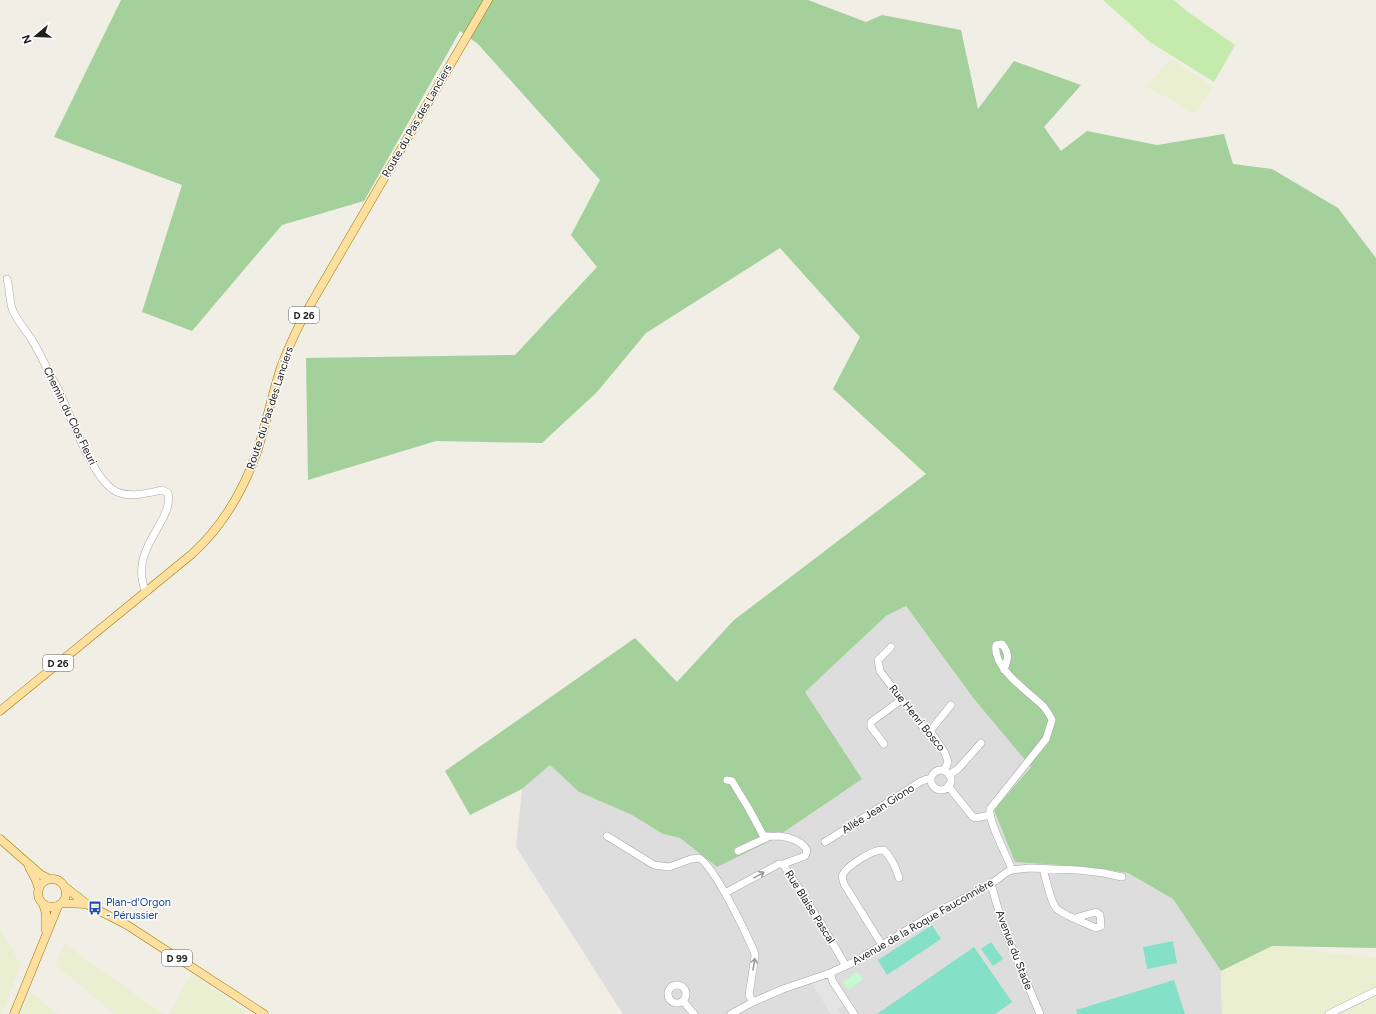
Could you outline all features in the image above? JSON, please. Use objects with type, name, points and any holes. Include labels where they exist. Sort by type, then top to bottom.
[{"type":"main road","name":"Route du Pas des Lanciers","points":[[0,711],[202,546],[226,516],[240,494],[257,451],[281,367],[291,342],[305,314],[488,0]]},
{"type":"main road","points":[[0,838],[49,880]]},
{"type":"main road","points":[[24,860],[35,878],[39,889],[39,897],[46,913],[46,937]]},
{"type":"main road","points":[[14,1014],[46,937],[52,917],[66,895],[65,887],[58,880],[49,880],[42,883],[39,889]]},
{"type":"main road","name":"D 99","points":[[65,887],[88,905],[127,925],[264,1014]]},
{"type":"main road","points":[[43,904],[50,907],[60,904]]},
{"type":"main road","name":"D 99","points":[[60,904],[88,905]]},
{"type":"street","name":"Chemin du Clos Fleuri","points":[[8,279],[13,312],[36,346],[81,443],[97,473],[117,492],[146,494],[162,490],[168,493],[170,500],[146,548],[142,566],[142,582],[146,592]]},
{"type":"street","name":"Rue Henri Bosco","points":[[891,647],[878,660],[878,668],[901,700],[921,725],[930,731],[945,752],[948,758],[947,773],[950,780],[948,786]]},
{"type":"street","points":[[1004,670],[1044,708],[1052,720],[1046,739],[990,809],[990,815],[1012,870]]},
{"type":"street","points":[[884,744],[872,727],[871,722],[901,700]]},
{"type":"street","points":[[930,731],[951,705]]},
{"type":"street","points":[[981,743],[958,769],[947,773],[940,770],[935,772],[931,779],[933,786],[937,789],[943,790],[948,786],[973,817],[976,818],[990,815]]},
{"type":"street","name":"Allée Jean Giono","points":[[825,842],[920,782],[931,779]]},
{"type":"street","points":[[728,780],[732,781],[763,835],[768,837]]},
{"type":"street","points":[[608,836],[654,866],[669,867],[691,859],[699,858],[708,866],[725,893],[754,951],[755,956],[749,995],[752,1002]]},
{"type":"street","points":[[738,851],[768,837],[777,836],[798,841],[806,849],[807,854],[783,864]]},
{"type":"street","points":[[882,945],[844,884],[842,876],[845,870],[872,853],[884,850],[896,868],[899,878]]},
{"type":"street","name":"Rue Blaise Pascal","points":[[725,893],[779,864],[783,864],[846,966]]},
{"type":"street","name":"Avenue de la Roque Fauconnière","points":[[731,1014],[752,1002],[830,973],[856,961],[933,914],[991,884],[1012,870],[1030,868],[1084,871],[1122,876]]},
{"type":"street","points":[[1043,869],[1055,906],[1064,914],[1075,918]]},
{"type":"street","name":"Avenue du Stade","points":[[991,884],[1003,926],[1040,1014]]},
{"type":"street","points":[[830,973],[833,982],[854,1014]]},
{"type":"street","points":[[1328,1014],[1376,991]]},
{"type":"street","points":[[683,1001],[694,1014]]},
{"type":"shaded area","points":[[906,606],[974,699],[1032,767],[994,810],[1088,867],[1128,873],[1173,899],[1221,971],[1222,1014],[623,1014],[516,847],[522,789],[550,765],[579,792],[632,815],[663,834],[680,838],[717,867],[805,692],[886,616]]},
{"type":"shaded area","points":[[824,979],[828,981],[844,1005],[838,1009],[841,1014],[831,1014],[812,984]]},
{"type":"green space","points":[[121,0],[808,0],[866,22],[882,15],[961,30],[978,109],[1014,61],[1081,85],[1044,127],[1061,151],[1087,131],[1157,145],[1224,134],[1233,164],[1272,169],[1338,208],[1376,258],[1376,948],[1272,946],[1221,971],[1173,899],[1128,873],[1088,867],[1015,862],[994,810],[1031,767],[974,699],[906,606],[886,616],[805,692],[862,779],[772,840],[717,867],[680,838],[663,834],[632,815],[579,792],[550,765],[522,789],[470,815],[445,771],[635,638],[677,682],[734,620],[926,474],[833,389],[860,337],[780,248],[646,333],[597,392],[542,443],[436,441],[308,480],[306,358],[515,355],[597,267],[571,235],[600,180],[478,44],[460,31],[364,201],[282,225],[192,331],[142,312],[182,185],[54,137]]},
{"type":"green space","points":[[1103,0],[1174,0],[1188,12],[1235,45],[1214,82],[1150,42]]},
{"type":"green space","points":[[1171,59],[1213,87],[1196,114],[1146,86]]},
{"type":"green space","points":[[932,925],[941,939],[887,975],[878,960]]},
{"type":"green space","points":[[0,928],[21,965],[1,1014],[0,1014]]},
{"type":"green space","points":[[1173,941],[1177,963],[1147,969],[1143,947]]},
{"type":"green space","points":[[991,942],[1003,959],[993,966],[981,949]]},
{"type":"green space","points":[[65,944],[163,1014],[114,1014],[55,964]]},
{"type":"green space","points":[[1272,946],[1376,958],[1376,1014],[1222,1014],[1221,971]]},
{"type":"green space","points":[[974,947],[1012,1002],[995,1014],[877,1014]]},
{"type":"green space","points":[[857,972],[863,979],[849,990],[843,982]]},
{"type":"green space","points":[[191,974],[246,1012],[244,1014],[169,1014]]},
{"type":"green space","points":[[1174,980],[1185,1014],[1077,1014],[1076,1010]]},
{"type":"green space","points":[[30,992],[58,1014],[21,1014]]},
{"type":"place","name":"Plan-d'Orgon - Pérussier","points":[[95,908]]}]
